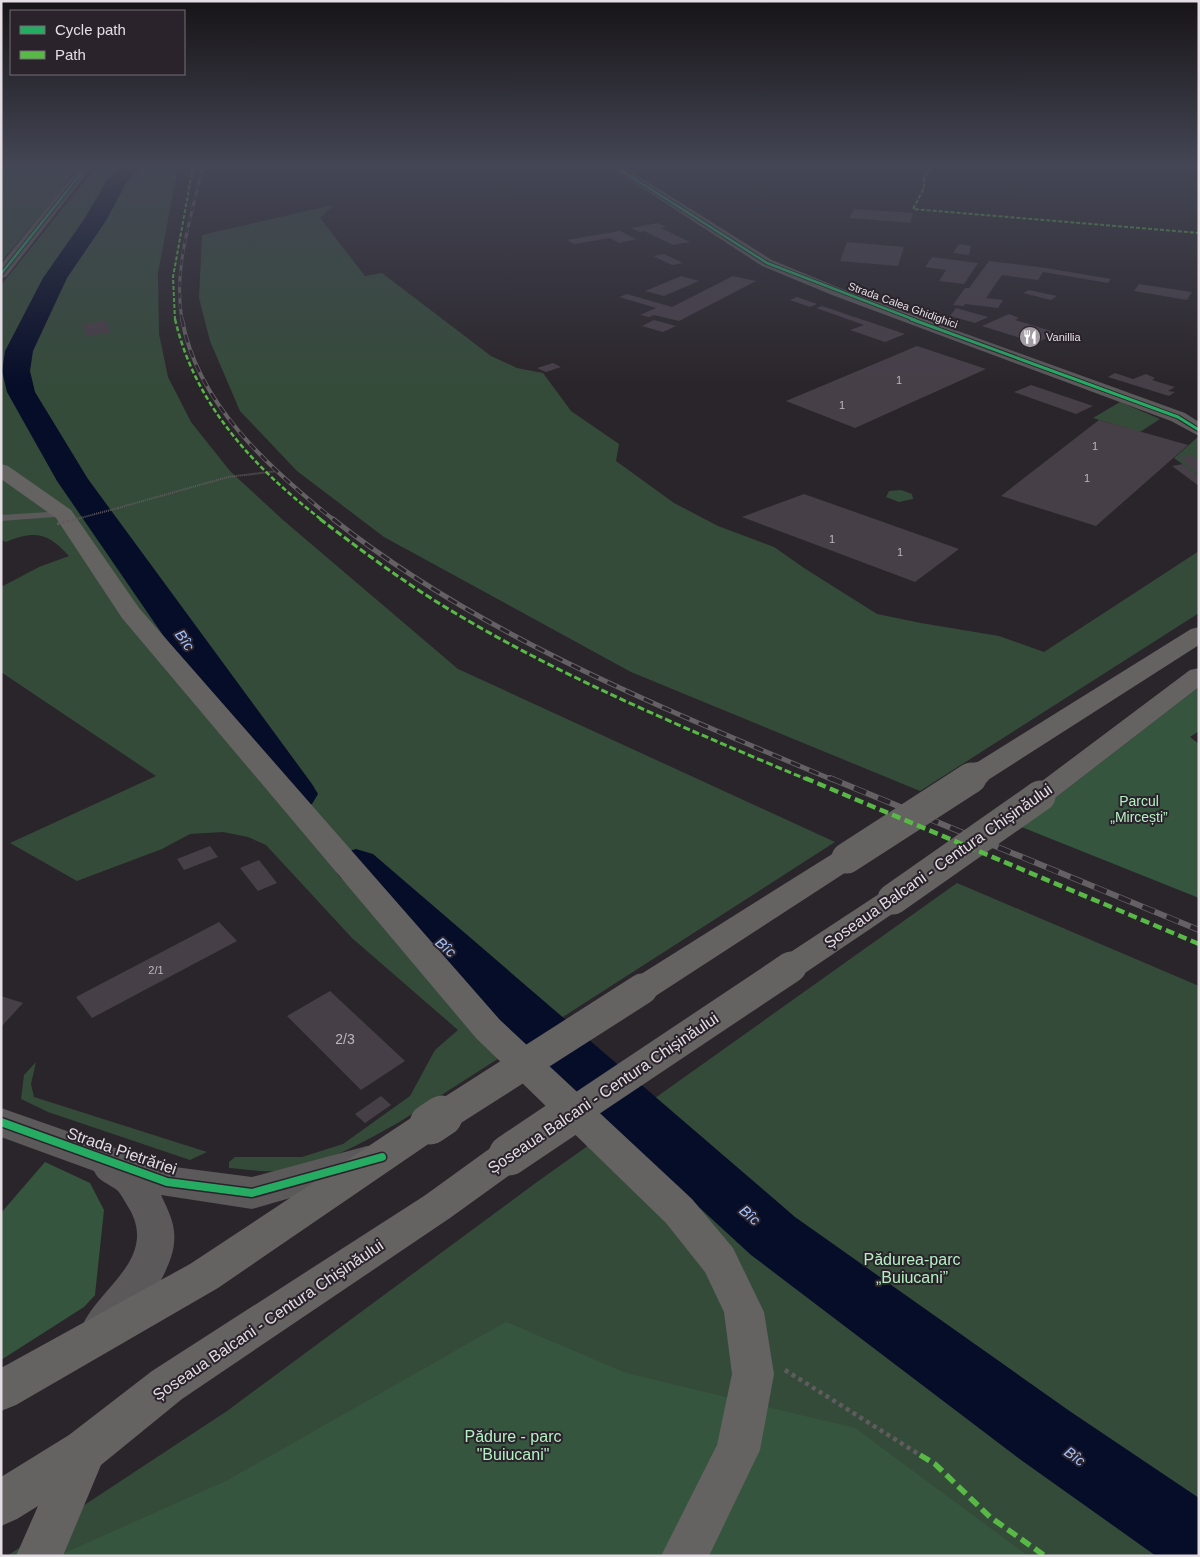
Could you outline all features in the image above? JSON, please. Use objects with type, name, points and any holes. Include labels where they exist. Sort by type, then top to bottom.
[{"type":"highway","points":[[1,470],[61,519],[130,612],[488,1029],[679,1211],[719,1260],[744,1312],[753,1374],[738,1450],[684,1556]]},
{"type":"highway","points":[[1,1391],[93,1336],[204,1276],[430,1124],[1199,634]]},
{"type":"highway","name":"Șoseaua Balcani - Centura Chișinăului","points":[[1,1503],[85,1450],[167,1385],[437,1207],[509,1155],[894,899],[1040,796],[1199,674]]},
{"type":"highway","points":[[39,1556],[85,1450]]},
{"type":"street","points":[[1,274],[28,240]]},
{"type":"street","name":"Strada Calea Ghidighici","points":[[731,240],[767,262],[837,292],[1178,417],[1199,430]]},
{"type":"street","name":"Strada Pietrăriei","points":[[1,1122],[167,1182],[252,1194],[382,1157]]},
{"type":"street","name":"Strada Pietrăriei","points":[[89,1153],[131,1180],[154,1221],[155,1245],[146,1269],[133,1292],[93,1336]]},
{"type":"lane","points":[[1,518],[61,519]]},
{"type":"path","points":[[61,519],[118,508],[228,477],[278,471]]},
{"type":"path","points":[[749,1347],[920,1455]]},
{"type":"green space","points":[[1,240],[20,240],[1,262]]},
{"type":"green space","points":[[38,240],[164,240],[158,273],[159,334],[168,377],[191,422],[230,471],[283,520],[458,669],[835,842],[401,1121],[371,1138],[341,1153],[292,1169],[258,1171],[229,1168],[229,1162],[235,1157],[302,1157],[343,1144],[410,1096],[435,1050],[458,1030],[352,938],[266,845],[248,837],[223,832],[190,834],[162,849],[77,881],[10,843],[156,776],[1,672],[1,587],[39,567],[69,556],[54,542],[40,536],[25,536],[6,542],[1,540],[1,285]]},
{"type":"green space","points":[[202,240],[337,240],[365,276],[382,273],[491,356],[517,368],[543,373],[571,411],[619,444],[616,461],[674,503],[718,526],[774,547],[877,614],[999,636],[1044,652],[1199,551],[1199,613],[920,791],[631,672],[384,537],[297,471],[240,411],[210,341],[199,298]]},
{"type":"green space","points":[[1120,402],[1160,419],[1140,432],[1093,418]]},
{"type":"green space","points":[[1199,438],[1199,476],[1174,458]]},
{"type":"green space","points":[[901,490],[912,494],[913,499],[899,502],[886,497],[889,491]]},
{"type":"green space","name":"Parcul „Mircești”","points":[[1199,687],[1199,731],[1190,737],[1199,744],[1199,898],[1019,826]]},
{"type":"green space","name":"Pădurea-parc „Buiucani”","points":[[957,883],[1199,986],[1199,1556],[7,1556],[227,1411],[537,1182]]},
{"type":"green space","points":[[36,1062],[31,1084],[34,1097],[207,1152],[190,1160],[48,1112],[21,1099],[24,1075]]},
{"type":"green space","points":[[45,1162],[90,1183],[104,1210],[95,1295],[84,1307],[1,1360],[1,1213]]},
{"type":"green space","name":"Pădure - parc \"Buiucani\"","points":[[506,1322],[626,1373],[855,1428],[1028,1556],[58,1556],[228,1480]]},
{"type":"building","points":[[567,240],[569,240],[600,240],[574,244]]},
{"type":"building","points":[[613,240],[633,240],[619,243]]},
{"type":"building","points":[[662,240],[685,240],[690,242],[673,245]]},
{"type":"building","points":[[847,242],[904,247],[898,266],[840,261]]},
{"type":"building","points":[[959,244],[971,246],[969,255],[953,253]]},
{"type":"building","points":[[664,254],[683,263],[672,265],[653,256]]},
{"type":"building","points":[[932,257],[978,263],[964,284],[939,281],[946,270],[925,267]]},
{"type":"building","points":[[989,261],[1111,279],[1108,283],[1043,272],[1038,280],[1002,275],[986,298],[1003,300],[998,308],[965,304],[964,306],[953,305],[965,288],[969,288]]},
{"type":"building","points":[[681,276],[699,281],[664,296],[645,291]]},
{"type":"building","points":[[733,276],[756,281],[679,321],[654,315],[649,317],[640,315],[656,308],[619,297],[627,294],[672,307]]},
{"type":"building","points":[[1139,284],[1192,292],[1187,300],[1134,291]]},
{"type":"building","points":[[1029,290],[1057,296],[1051,300],[1023,293]]},
{"type":"building","points":[[797,297],[817,304],[810,307],[790,300]]},
{"type":"building","points":[[822,306],[905,334],[885,342],[850,330],[864,325],[816,308]]},
{"type":"building","points":[[956,308],[988,317],[975,323],[950,316]]},
{"type":"building","points":[[1009,314],[1019,318],[1015,320],[1058,333],[1036,343],[982,326]]},
{"type":"building","points":[[654,320],[676,326],[663,332],[642,326]]},
{"type":"building","points":[[107,321],[110,333],[86,336],[83,324]]},
{"type":"building","points":[[917,346],[986,369],[855,428],[786,401]]},
{"type":"building","points":[[553,363],[561,367],[546,372],[537,368]]},
{"type":"building","points":[[1115,373],[1133,379],[1146,374],[1155,378],[1152,380],[1175,387],[1168,391],[1175,392],[1169,396],[1108,377]]},
{"type":"building","points":[[1031,385],[1093,406],[1076,414],[1014,392]]},
{"type":"building","points":[[1099,420],[1188,445],[1096,526],[1001,496]]},
{"type":"building","points":[[1192,456],[1199,461],[1199,473],[1178,457]]},
{"type":"building","points":[[1183,464],[1199,476],[1199,486],[1172,466]]},
{"type":"building","points":[[804,494],[959,549],[915,582],[742,517]]},
{"type":"building","points":[[210,846],[218,857],[184,870],[177,859]]},
{"type":"building","points":[[259,860],[277,883],[258,891],[240,868]]},
{"type":"building","points":[[219,922],[237,941],[92,1018],[76,997]]},
{"type":"building","points":[[330,991],[405,1061],[361,1090],[287,1016]]},
{"type":"building","points":[[1,996],[23,1003],[1,1027]]},
{"type":"building","points":[[381,1096],[391,1105],[365,1123],[355,1114]]},
{"type":"waterway","name":"Bîc","points":[[82,240],[55,278],[19,351],[16,371],[21,392],[73,481],[279,773],[296,794]]},
{"type":"waterway","name":"Bîc","points":[[356,865],[773,1236],[1046,1436],[1199,1542]]},
{"type":"railway","points":[[182,320],[180,282],[186,240]]},
{"type":"railway","points":[[182,319],[190,350],[203,379],[220,407],[240,432],[285,479],[334,520]]},
{"type":"railway","points":[[333,519],[390,561],[449,599],[511,634],[638,696],[833,780]]},
{"type":"railway","points":[[830,778],[1199,930]]},
{"type":"marked path","points":[[178,240],[173,277],[173,311],[184,351],[195,378],[210,404],[227,428],[267,473],[335,530],[400,577],[450,610],[511,644],[647,710],[1199,944]]},
{"type":"marked path","points":[[920,1455],[935,1464],[990,1517],[1045,1556]]},
{"type":"cycle path","points":[[1,274],[28,240]]},
{"type":"cycle path","points":[[730,240],[767,263],[837,292],[1178,417],[1199,430]]},
{"type":"cycle path","points":[[1,1122],[167,1182],[252,1193],[382,1157]]},
{"type":"place","name":"Vanillia","points":[[1030,337]]}]
